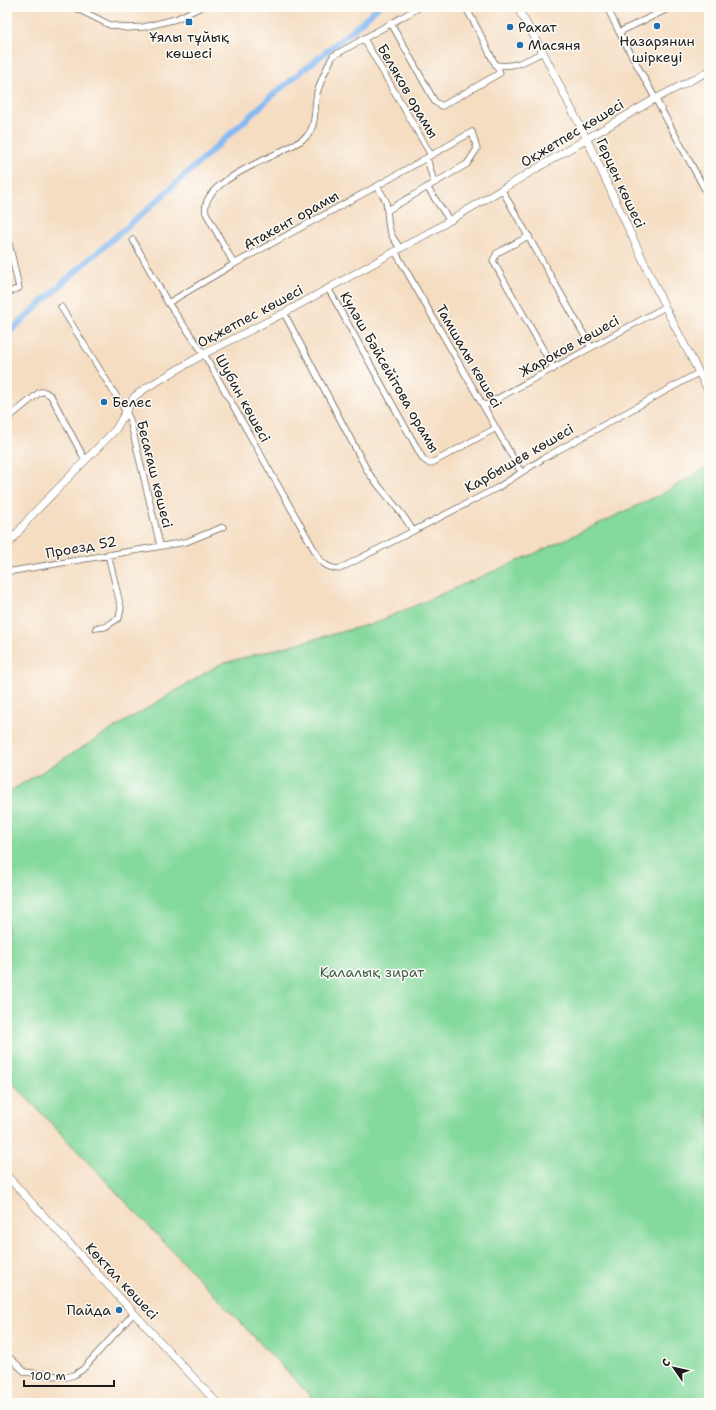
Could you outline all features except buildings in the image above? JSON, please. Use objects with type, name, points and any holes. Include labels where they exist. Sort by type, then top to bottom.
[{"type":"street","points":[[74,7],[110,25],[127,28],[144,27],[176,20],[201,7]]},
{"type":"street","name":"Беляков орамы","points":[[234,264],[206,213],[206,204],[210,196],[229,178],[242,170],[281,152],[306,137],[311,131],[317,93],[333,56],[420,7]]},
{"type":"street","points":[[465,7],[492,59],[497,65],[508,67],[517,65],[543,52]]},
{"type":"street","name":"Герцен көшесі","points":[[516,7],[543,52],[698,373]]},
{"type":"street","points":[[608,7],[618,32],[709,197]]},
{"type":"street","points":[[618,32],[672,7]]},
{"type":"street","name":"Беляков орамы","points":[[391,23],[435,102],[442,106],[500,73],[497,65]]},
{"type":"street","name":"Беляков орамы","points":[[364,39],[429,156]]},
{"type":"street","name":"Оқжетпес көшесі","points":[[7,546],[31,516],[116,429],[134,397],[146,388],[204,354],[284,314],[450,221],[586,139],[709,71]]},
{"type":"street","name":"Атакент орамы","points":[[168,302],[234,264],[378,186],[472,132],[477,149],[467,164],[434,183]]},
{"type":"street","points":[[388,210],[434,183],[429,156]]},
{"type":"street","name":"Тамшалы көшесі","points":[[378,186],[386,201],[389,228],[398,250],[521,472]]},
{"type":"street","points":[[427,187],[450,221]]},
{"type":"street","points":[[502,190],[591,347]]},
{"type":"street","points":[[7,234],[19,288],[7,293]]},
{"type":"street","points":[[529,236],[497,253],[493,261],[554,369]]},
{"type":"street","name":"Шубин көшесі","points":[[134,240],[168,302],[204,354],[320,560],[331,568]]},
{"type":"street","name":"Күләш Бәйсейітова орамы","points":[[328,288],[426,462],[430,464],[496,428]]},
{"type":"street","name":"Бесағаш көшесі","points":[[61,307],[130,420],[160,545]]},
{"type":"street","name":"Жароков көшесі","points":[[484,406],[665,307]]},
{"type":"street","points":[[284,314],[368,472],[379,488],[398,508],[413,531]]},
{"type":"street","points":[[698,373],[709,392]]},
{"type":"street","name":"Карбышев көшесі","points":[[331,568],[339,569],[497,488],[544,458],[698,373]]},
{"type":"street","points":[[7,419],[40,392],[45,392],[51,396],[85,460]]},
{"type":"street","name":"Проезд 52","points":[[7,572],[160,545],[186,542],[223,527]]},
{"type":"street","points":[[96,628],[105,627],[119,618],[121,608],[108,554]]},
{"type":"street","name":"Көктал көшесі","points":[[7,1176],[217,1403]]},
{"type":"street","points":[[7,1355],[25,1372],[67,1377],[74,1375],[82,1370],[134,1313]]},
{"type":"green space","name":"Қалалық зират","points":[[709,466],[709,1403],[317,1403],[7,1077],[7,793],[220,664],[375,623],[538,552],[662,494]]},
{"type":"waterway","points":[[7,334],[85,263],[148,209],[274,94],[353,30],[378,7]]},
{"type":"place","name":"Ұялы тұйық көшесі","points":[[189,22]]},
{"type":"place","name":"Назарянин шіркеуі","points":[[657,26]]},
{"type":"place","name":"Рахат","points":[[510,27]]},
{"type":"place","name":"Масяня","points":[[520,45]]},
{"type":"place","name":"Белес","points":[[104,402]]},
{"type":"place","name":"Пайда","points":[[119,1310]]}]
